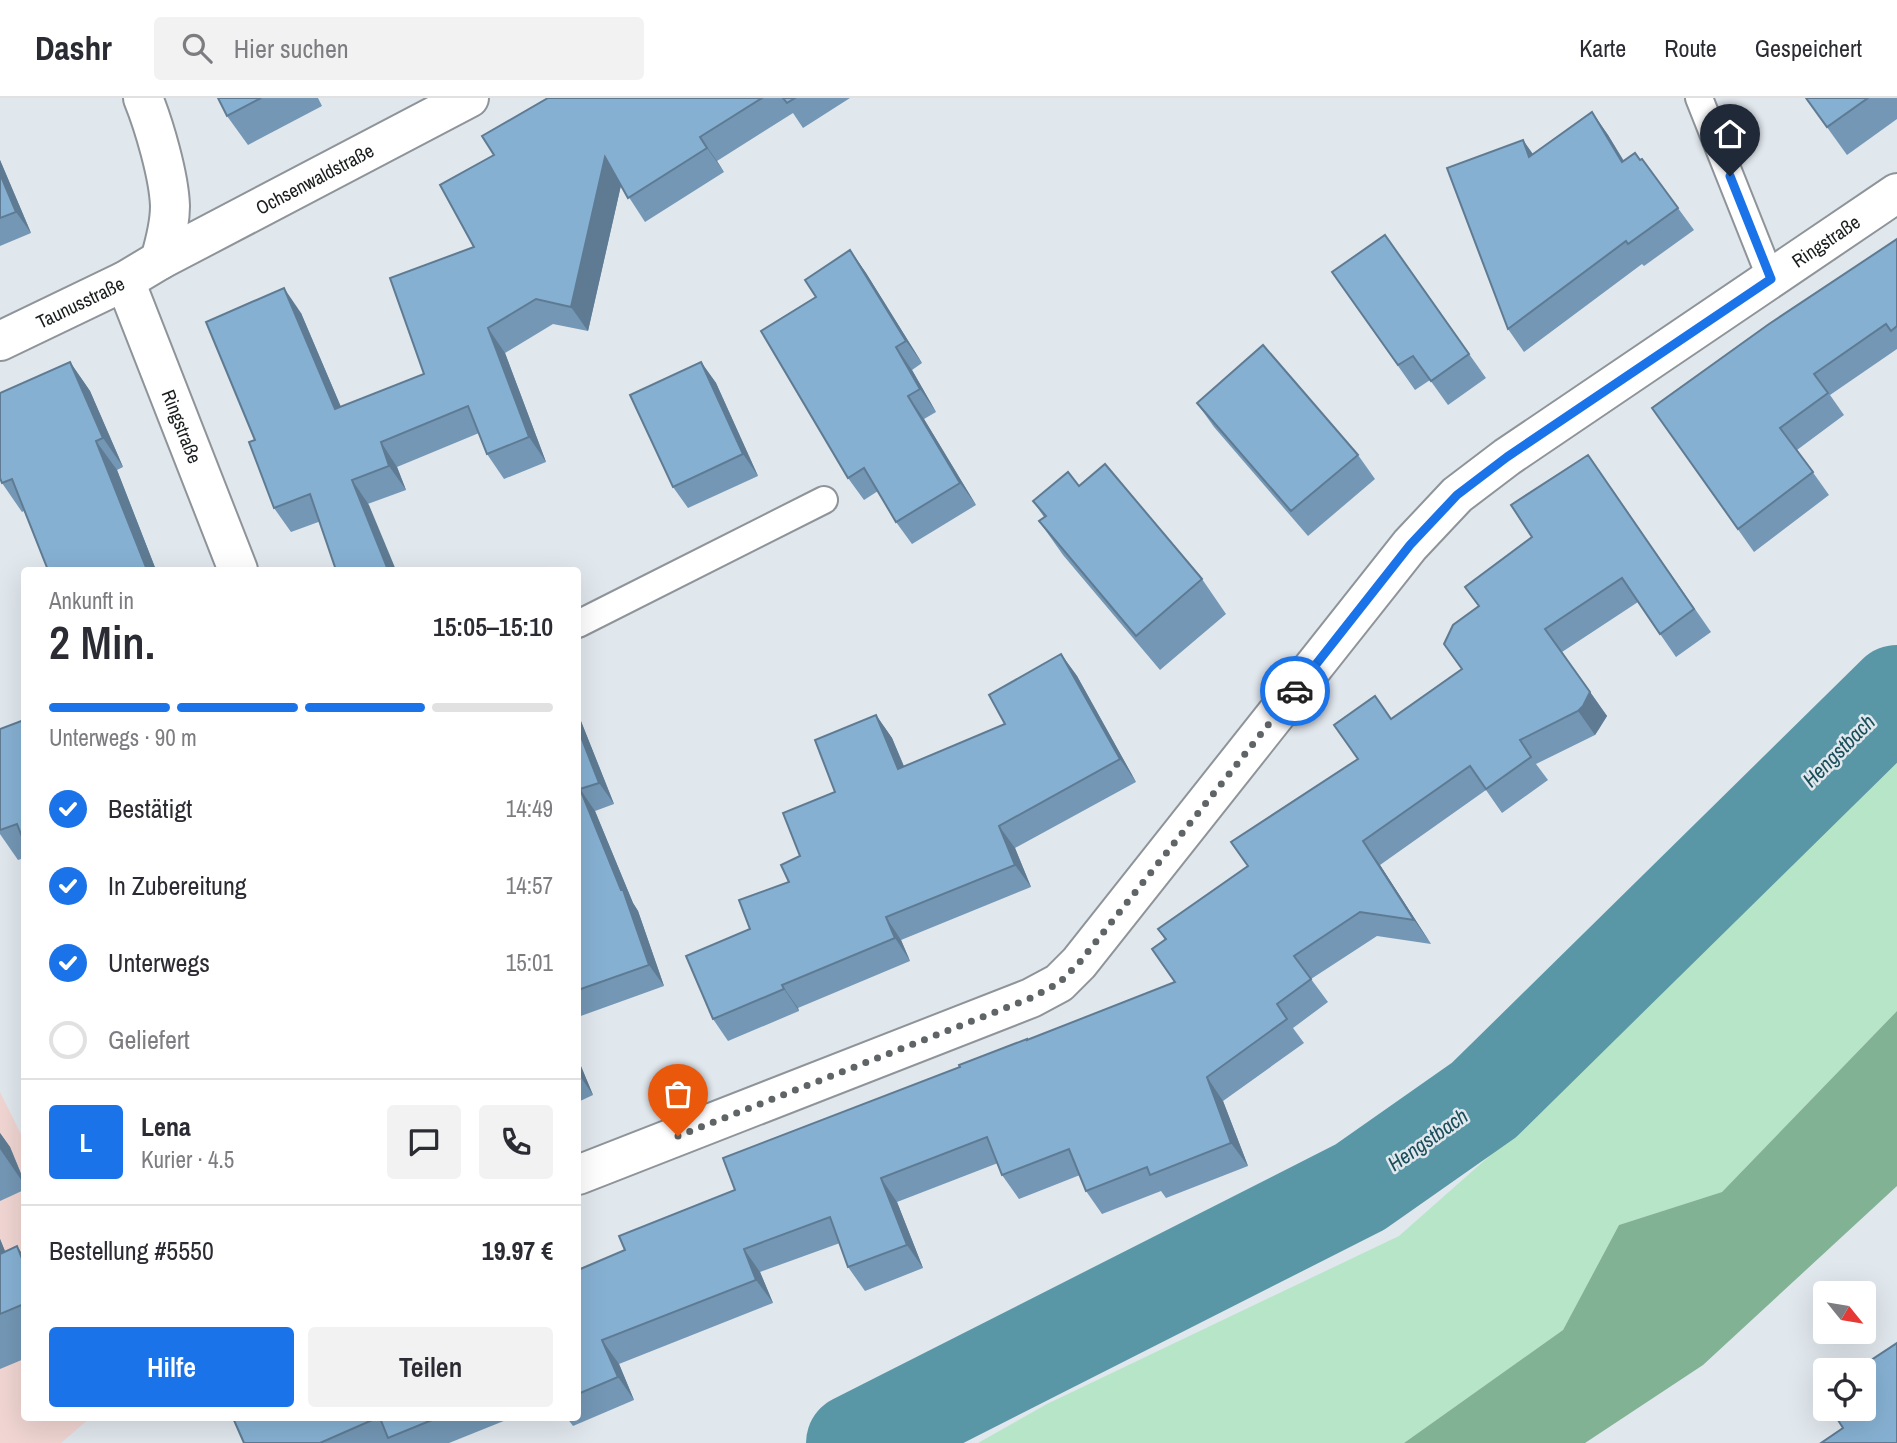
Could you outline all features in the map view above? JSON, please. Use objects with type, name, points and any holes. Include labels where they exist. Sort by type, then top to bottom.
[{"type":"street","points":[[143,98],[163,164],[170,205],[160,260]]},
{"type":"street","name":"Ochsenwaldstraße","points":[[160,260],[469,98]]},
{"type":"street","name":"Ringstraße","points":[[581,1174],[1031,998],[1059,983],[1079,963],[1410,545],[1450,502],[1507,457],[1897,193]]},
{"type":"street","name":"Taunusstraße","points":[[0,341],[125,281],[160,260]]},
{"type":"street","name":"Ringstraße","points":[[125,281],[237,567]]},
{"type":"lane","points":[[1699,98],[1771,279]]},
{"type":"lane","points":[[581,622],[824,500]]},
{"type":"shaded area","points":[[0,1092],[21,1134],[21,1421],[87,1421],[61,1443],[0,1443]]},
{"type":"green space","points":[[1897,743],[1897,1011],[1722,1192],[1619,1225],[1563,1330],[1404,1443],[978,1443],[1047,1404],[1399,1236],[1536,1115],[1741,887]]},
{"type":"green space","points":[[1897,1011],[1897,1186],[1703,1365],[1585,1443],[1404,1443],[1563,1330],[1619,1225],[1722,1192]]},
{"type":"building","points":[[218,98],[261,98],[227,116]]},
{"type":"building","points":[[548,98],[762,98],[700,137],[707,148],[628,198],[605,157],[571,307],[536,299],[488,328],[529,437],[487,454],[468,406],[381,442],[389,466],[352,480],[387,567],[335,567],[310,494],[274,508],[249,442],[255,440],[206,322],[284,288],[335,409],[424,374],[390,278],[474,247],[440,185],[494,155],[482,136]]},
{"type":"building","points":[[1806,98],[1868,98],[1827,127]]},
{"type":"building","points":[[1592,112],[1622,162],[1635,153],[1678,208],[1628,244],[1626,241],[1508,329],[1447,168],[1523,140],[1529,157]]},
{"type":"building","points":[[0,174],[16,212],[0,218]]},
{"type":"building","points":[[1385,235],[1469,354],[1431,381],[1413,356],[1398,365],[1332,272]]},
{"type":"building","points":[[1897,239],[1897,326],[1891,331],[1886,324],[1814,374],[1828,393],[1780,428],[1813,472],[1738,529],[1652,408],[1769,324]]},
{"type":"building","points":[[850,250],[906,341],[896,347],[920,389],[908,396],[960,483],[896,522],[864,468],[848,478],[761,331],[816,297],[805,280]]},
{"type":"building","points":[[1263,345],[1358,455],[1291,511],[1197,403]]},
{"type":"building","points":[[70,362],[103,438],[96,441],[146,567],[47,567],[12,479],[2,483],[0,478],[0,393]]},
{"type":"building","points":[[701,362],[743,454],[673,487],[630,395]]},
{"type":"building","points":[[1588,455],[1694,609],[1660,634],[1622,578],[1545,629],[1590,692],[1583,706],[1520,740],[1531,757],[1486,789],[1470,766],[1363,841],[1414,920],[1360,912],[1294,956],[1311,979],[1277,1004],[1287,1019],[1207,1077],[1231,1143],[1150,1175],[1147,1167],[1086,1191],[1069,1149],[1002,1175],[987,1137],[881,1178],[907,1245],[848,1267],[830,1217],[744,1249],[756,1280],[602,1340],[618,1377],[581,1393],[581,1269],[625,1250],[619,1236],[735,1190],[723,1158],[1175,982],[1152,949],[1166,939],[1158,929],[1248,866],[1231,842],[1358,759],[1334,725],[1375,696],[1391,719],[1462,669],[1444,644],[1453,625],[1479,606],[1465,587],[1532,537],[1511,505]]},
{"type":"building","points":[[1105,464],[1202,579],[1136,636],[1039,521],[1046,516],[1033,501],[1068,472],[1079,486]]},
{"type":"building","points":[[1061,654],[1120,759],[999,826],[1015,865],[886,917],[895,938],[782,985],[784,989],[713,1019],[686,956],[750,929],[739,900],[789,882],[781,865],[800,856],[783,813],[835,792],[815,740],[876,715],[898,769],[1005,724],[989,695]]},
{"type":"building","points":[[21,721],[21,834],[17,824],[0,830],[0,729]]},
{"type":"building","points":[[581,737],[599,783],[581,789]]},
{"type":"building","points":[[581,791],[623,890],[649,965],[581,989]]},
{"type":"building","points":[[17,1246],[21,1256],[21,1305],[0,1314],[0,1254]]},
{"type":"building","points":[[1897,1343],[1897,1443],[1821,1443],[1843,1428],[1839,1421],[1876,1421],[1874,1358]]},
{"type":"building","points":[[234,1421],[370,1421],[320,1443],[244,1443]]},
{"type":"building","points":[[381,1421],[430,1421],[388,1438]]},
{"type":"waterway","name":"Hengstbach","points":[[855,1443],[1360,1187],[1484,1100],[1897,694]]},
{"type":"way so far","points":[[678,1136],[1031,998],[1059,983],[1079,963],[1295,691]]},
{"type":"route","points":[[1295,691],[1410,545],[1457,495],[1507,457],[1771,279],[1730,176]]}]
